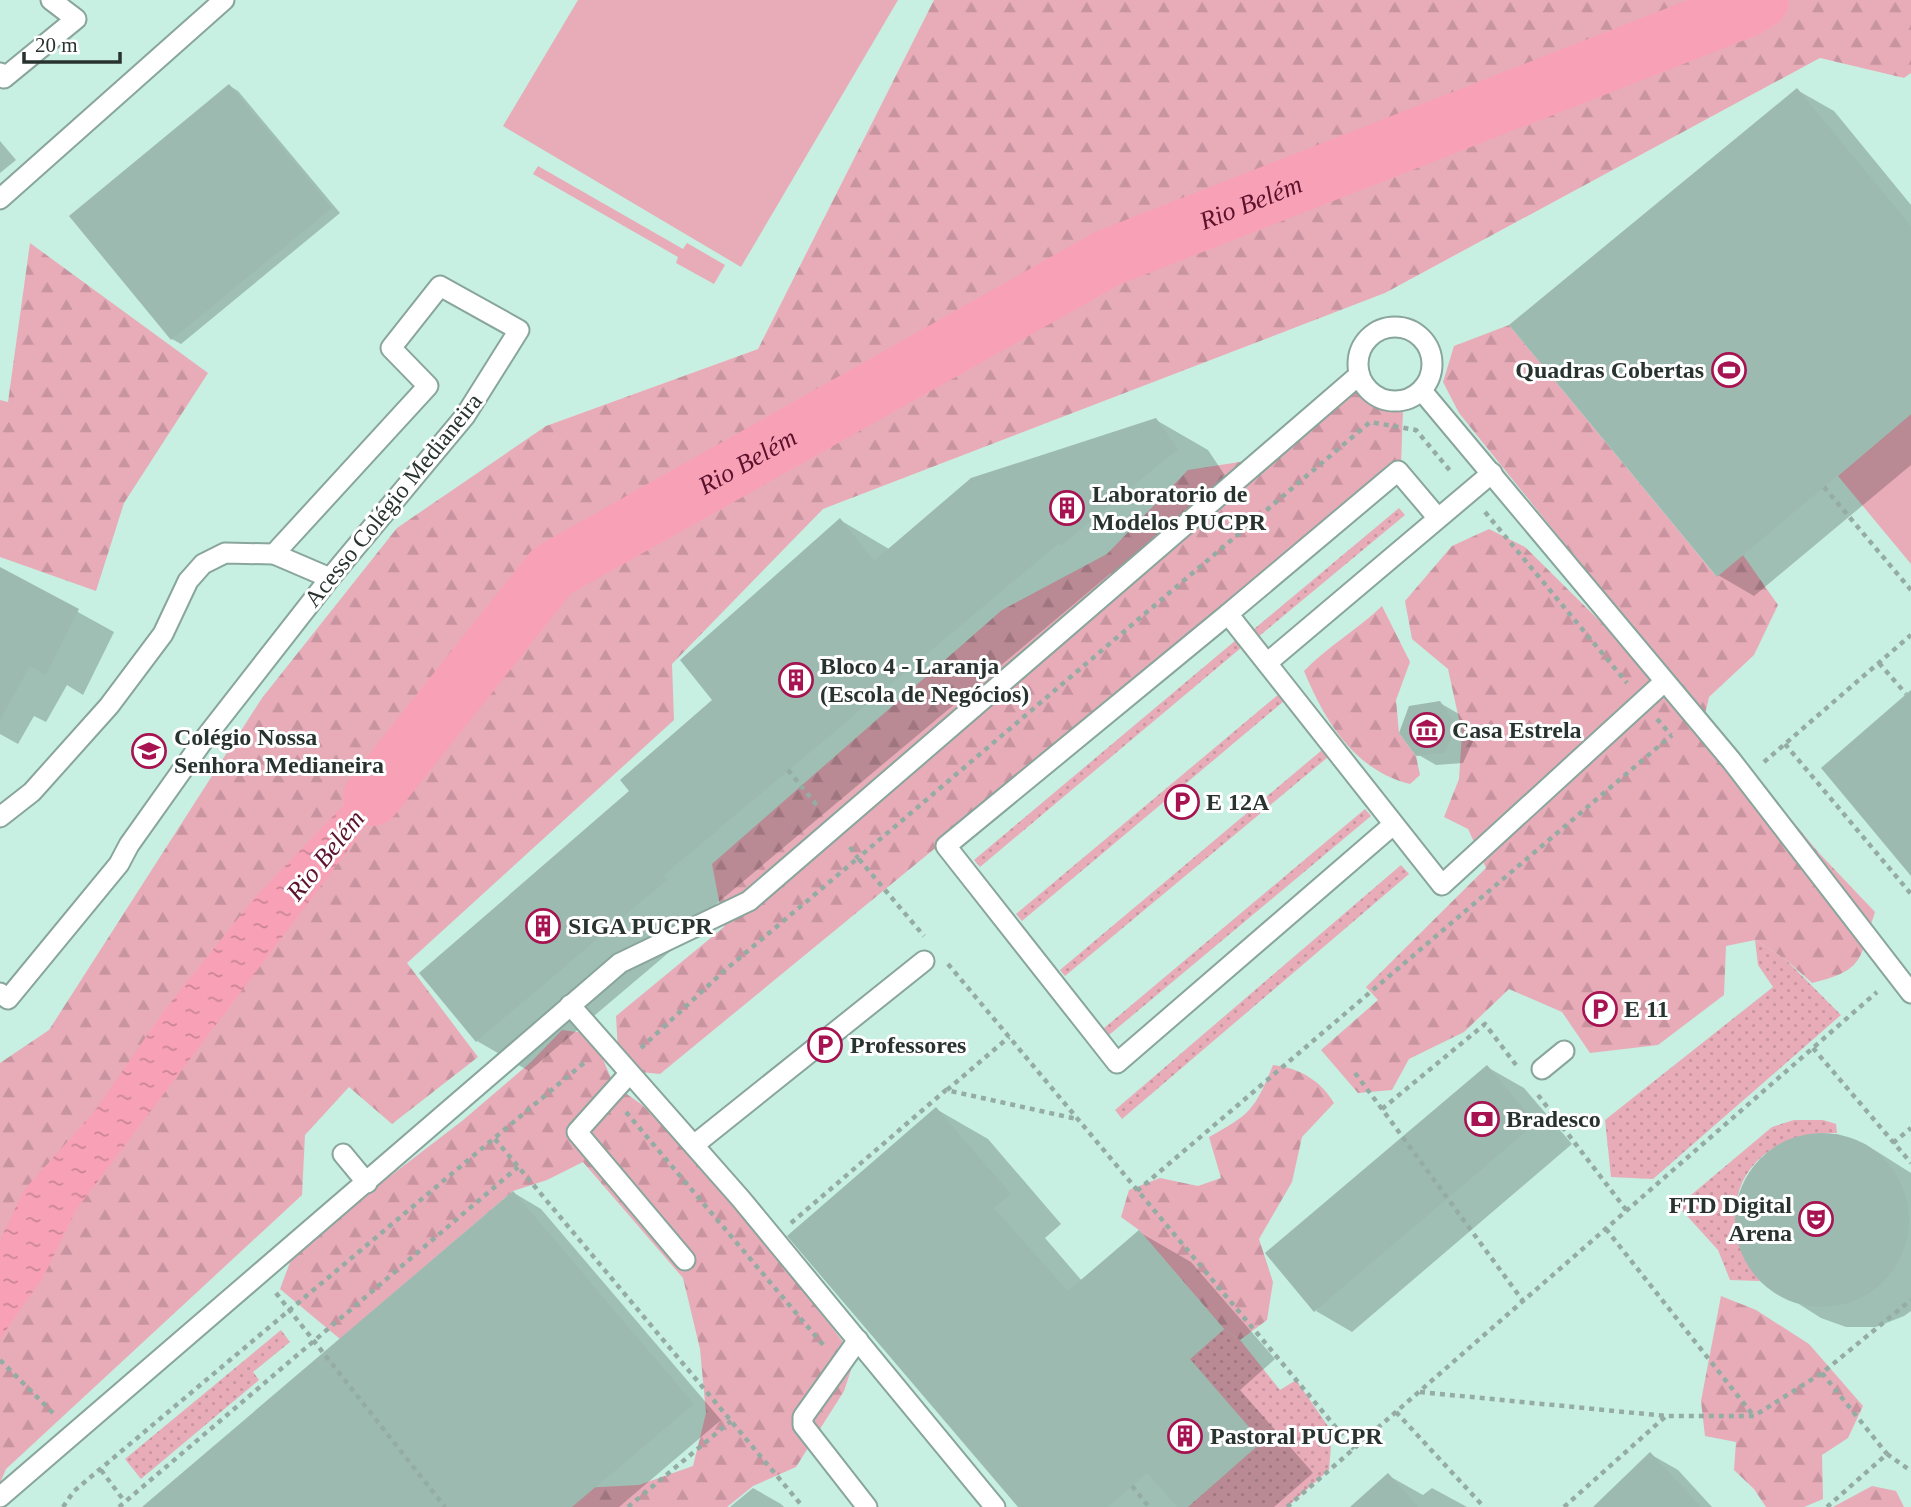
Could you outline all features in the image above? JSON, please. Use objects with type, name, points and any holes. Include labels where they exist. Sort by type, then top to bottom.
[{"type":"lane","points":[[0,73],[4,78],[76,19],[51,0]]},
{"type":"lane","points":[[0,199],[224,0]]},
{"type":"lane","name":"Acesso Colégio Medianeira","points":[[0,993],[8,999],[118,864],[205,738],[330,578],[465,416],[519,330],[440,286],[391,348],[428,386],[274,554]]},
{"type":"lane","points":[[1393,325],[1415,331],[1430,348],[1433,371],[1422,391],[1405,400],[1386,401],[1369,391],[1359,375],[1359,352],[1365,343],[1372,333],[1393,325]]},
{"type":"lane","points":[[0,1497],[620,963],[750,901],[1359,375]]},
{"type":"lane","points":[[1422,391],[1745,779],[1911,993]]},
{"type":"lane","points":[[1394,824],[1117,1062],[947,846],[1398,471],[1437,517]]},
{"type":"lane","points":[[1266,663],[1492,473]]},
{"type":"lane","points":[[0,817],[32,792],[109,706],[163,634],[188,580],[204,564],[225,553],[274,554],[330,578]]},
{"type":"lane","points":[[1228,614],[1442,884],[1664,682]]},
{"type":"lane","points":[[694,1145],[933,959]]},
{"type":"lane","points":[[570,1005],[774,1237],[995,1507]]},
{"type":"lane","points":[[1542,1069],[1564,1051]]},
{"type":"lane","points":[[625,1070],[611,1094],[580,1127],[579,1138],[685,1260]]},
{"type":"lane","points":[[343,1154],[367,1183]]},
{"type":"lane","points":[[858,1340],[803,1417],[803,1425],[867,1507]]},
{"type":"path","points":[[625,1070],[724,971],[1370,422],[1416,430],[1671,735]]},
{"type":"path","points":[[1824,487],[1911,590]]},
{"type":"path","points":[[1745,779],[1911,635]]},
{"type":"path","points":[[1879,663],[1906,694]]},
{"type":"path","points":[[1137,1191],[1693,716]]},
{"type":"path","points":[[1785,744],[1911,894]]},
{"type":"path","points":[[859,858],[925,938]]},
{"type":"path","points":[[933,959],[1009,1037],[1354,1449]]},
{"type":"path","points":[[1287,1507],[1897,975]]},
{"type":"path","points":[[1382,1109],[1485,1024],[1518,1068]]},
{"type":"path","points":[[749,1258],[1009,1037]]},
{"type":"path","points":[[1814,1048],[1911,1163]]},
{"type":"path","points":[[63,1507],[74,1491],[291,1312],[584,1062],[839,1364]]},
{"type":"path","points":[[1355,1073],[1523,1301]]},
{"type":"path","points":[[946,1090],[1077,1119]]},
{"type":"path","points":[[1535,1090],[1627,1211]]},
{"type":"path","points":[[1894,1143],[1911,1128]]},
{"type":"path","points":[[495,1139],[803,1507]]},
{"type":"path","points":[[119,1507],[518,1167]]},
{"type":"path","points":[[1606,1229],[1754,1416]]},
{"type":"path","points":[[262,1274],[445,1507]]},
{"type":"path","points":[[1420,1392],[1666,1416],[1754,1416],[1822,1373],[1911,1300]]},
{"type":"path","points":[[0,1360],[74,1435]]},
{"type":"path","points":[[1822,1373],[1887,1454],[1911,1471]]},
{"type":"path","points":[[1396,1412],[1484,1507]]},
{"type":"path","points":[[1564,1507],[1666,1416]]},
{"type":"path","points":[[628,1507],[731,1421]]},
{"type":"path","points":[[1826,1507],[1887,1454]]},
{"type":"path","points":[[101,1470],[125,1502]]},
{"type":"path","points":[[1132,1486],[1149,1507]]},
{"type":"shaded area","points":[[0,0],[934,0],[758,349],[546,426],[823,509],[1385,293],[1820,58],[1904,78],[1911,73],[1911,1507],[0,1507]]},
{"type":"green space","points":[[578,0],[898,0],[741,267],[503,126]]},
{"type":"green space","points":[[934,0],[1911,0],[1911,73],[1904,78],[1820,58],[1385,293],[823,509],[672,664],[674,720],[407,963],[478,1057],[392,1124],[349,1087],[305,1135],[302,1195],[6,1469],[0,1483],[0,1063],[49,1030],[262,698],[397,528],[546,426],[758,349]]},
{"type":"green space","points":[[538,166],[683,249],[687,243],[725,265],[714,284],[676,263],[678,257],[533,174]]},
{"type":"green space","points":[[30,243],[208,373],[124,503],[96,591],[0,557],[0,400],[8,402]]},
{"type":"green space","points":[[1509,325],[1716,576],[1743,555],[1778,605],[1754,655],[1709,697],[1705,714],[1818,852],[1875,912],[1857,961],[1842,973],[1812,983],[1785,959],[1755,940],[1726,946],[1724,995],[1658,1045],[1590,1053],[1562,1012],[1509,989],[1464,1032],[1409,1059],[1392,1090],[1358,1093],[1321,1050],[1378,1000],[1366,987],[1486,868],[1468,829],[1444,817],[1459,779],[1462,733],[1448,669],[1412,639],[1405,601],[1452,546],[1489,529],[1525,547],[1611,632],[1646,675],[1654,655],[1459,413],[1443,382],[1454,346]]},
{"type":"green space","points":[[1360,390],[1403,409],[1401,464],[1351,496],[1117,699],[660,1074],[640,1072],[618,1051],[616,1016],[724,927],[712,864],[1002,610],[1107,554],[1188,470],[1246,461]]},
{"type":"green space","points":[[1911,414],[1911,564],[1838,476]]},
{"type":"green space","points":[[1399,508],[1405,515],[1258,637],[1253,630]]},
{"type":"green space","points":[[1382,606],[1410,662],[1396,700],[1399,733],[1416,756],[1420,775],[1410,784],[1390,777],[1357,755],[1332,725],[1304,671]]},
{"type":"green space","points":[[1236,640],[1242,647],[980,867],[974,860]]},
{"type":"green space","points":[[1279,694],[1284,701],[1022,921],[1016,914]]},
{"type":"green space","points":[[1322,750],[1328,757],[1065,976],[1060,970]]},
{"type":"green space","points":[[1365,809],[1371,816],[1109,1035],[1103,1029]]},
{"type":"green space","points":[[1401,865],[1409,874],[1122,1119],[1115,1110]]},
{"type":"green space","points":[[1755,940],[1785,959],[1841,1015],[1653,1179],[1611,1177],[1605,1120],[1773,987],[1758,965]]},
{"type":"green space","points":[[562,1030],[592,1034],[614,1085],[641,1104],[690,1151],[783,1262],[855,1358],[844,1391],[796,1467],[753,1486],[727,1507],[565,1507],[580,1488],[639,1485],[693,1466],[706,1413],[700,1349],[683,1278],[583,1162],[547,1180],[513,1191],[340,1339],[280,1289],[295,1249],[462,1121],[531,1062]]},
{"type":"green space","points":[[1273,1065],[1292,1069],[1309,1077],[1323,1088],[1334,1103],[1302,1137],[1292,1182],[1259,1239],[1273,1282],[1267,1320],[1240,1340],[1224,1329],[1139,1230],[1121,1217],[1129,1190],[1160,1178],[1198,1186],[1221,1178],[1209,1137],[1250,1109]]},
{"type":"green space","points":[[1794,1120],[1823,1120],[1836,1124],[1837,1133],[1805,1136],[1779,1145],[1758,1160],[1744,1179],[1737,1201],[1736,1227],[1744,1253],[1760,1281],[1730,1280],[1718,1250],[1678,1206],[1772,1127]]},
{"type":"green space","points":[[1721,1296],[1756,1310],[1809,1344],[1863,1406],[1848,1438],[1822,1455],[1823,1499],[1804,1507],[1766,1507],[1754,1489],[1734,1470],[1736,1442],[1705,1436],[1701,1401]]},
{"type":"green space","points":[[1224,1329],[1240,1340],[1280,1390],[1296,1380],[1332,1432],[1329,1470],[1287,1507],[1188,1507],[1190,1359]]},
{"type":"green space","points":[[281,1330],[290,1342],[253,1372],[259,1380],[141,1479],[125,1459]]},
{"type":"green space","points":[[1872,1486],[1896,1491],[1904,1507],[1833,1507]]},
{"type":"water","points":[[441,718],[348,850],[76,1210],[44,1276],[0,1339],[0,1240],[24,1190],[94,1112],[166,1008],[256,896],[363,785]]},
{"type":"building","points":[[229,84],[332,208],[171,340],[69,216]]},
{"type":"building","name":"Quadras Cobertas","points":[[1797,88],[1911,226],[1911,414],[1717,577],[1509,325]]},
{"type":"building","name":"Bloco 4 - Laranja (Escola de Negócios)","points":[[1156,418],[1178,449],[1061,546],[1059,543],[664,875],[668,879],[476,1042],[419,973],[629,791],[620,780],[712,700],[680,660],[840,518],[874,561],[971,478]]},
{"type":"building","points":[[0,567],[79,609],[46,675],[30,666],[0,720]]},
{"type":"building","points":[[1911,690],[1911,876],[1821,768]]},
{"type":"building","name":"Casa Estrela","points":[[1440,701],[1457,727],[1444,753],[1416,756],[1399,733],[1409,706]]},
{"type":"building","points":[[1487,1065],[1536,1123],[1314,1312],[1265,1253]]},
{"type":"building","points":[[936,1107],[1011,1194],[994,1208],[1068,1291],[1139,1230],[1224,1329],[1190,1359],[1262,1442],[1188,1507],[1177,1507],[1147,1473],[1108,1507],[1018,1507],[787,1236]]},
{"type":"building","points":[[1822,1133],[1855,1139],[1884,1158],[1903,1187],[1909,1220],[1903,1253],[1884,1282],[1855,1301],[1822,1307],[1789,1301],[1760,1282],[1741,1253],[1735,1220],[1741,1187],[1760,1158],[1789,1139]]},
{"type":"building","points":[[513,1191],[694,1404],[572,1507],[142,1507]]},
{"type":"building","points":[[1650,1452],[1701,1507],[1593,1507]]},
{"type":"building","points":[[1388,1473],[1418,1507],[1350,1507]]},
{"type":"waterway","name":"Rio Belém","points":[[372,797],[552,571],[1108,258],[1747,8],[1760,0]]},
{"type":"place","name":"Quadras Cobertas","points":[[1729,370]]},
{"type":"place","name":"Laboratorio de Modelos PUCPR","points":[[1067,508]]},
{"type":"place","name":"Bloco 4 - Laranja (Escola de Negócios)","points":[[796,680]]},
{"type":"place","name":"Casa Estrela","points":[[1427,730]]},
{"type":"place","name":"Colégio Nossa Senhora Medianeira","points":[[149,751]]},
{"type":"place","name":"E 12A","points":[[1182,802]]},
{"type":"place","name":"SIGA PUCPR","points":[[543,926]]},
{"type":"place","name":"E 11","points":[[1600,1009]]},
{"type":"place","name":"Professores","points":[[825,1045]]},
{"type":"place","name":"Bradesco","points":[[1482,1119]]},
{"type":"place","name":"FTD Digital Arena","points":[[1816,1219]]},
{"type":"place","name":"Pastoral PUCPR","points":[[1185,1436]]}]
